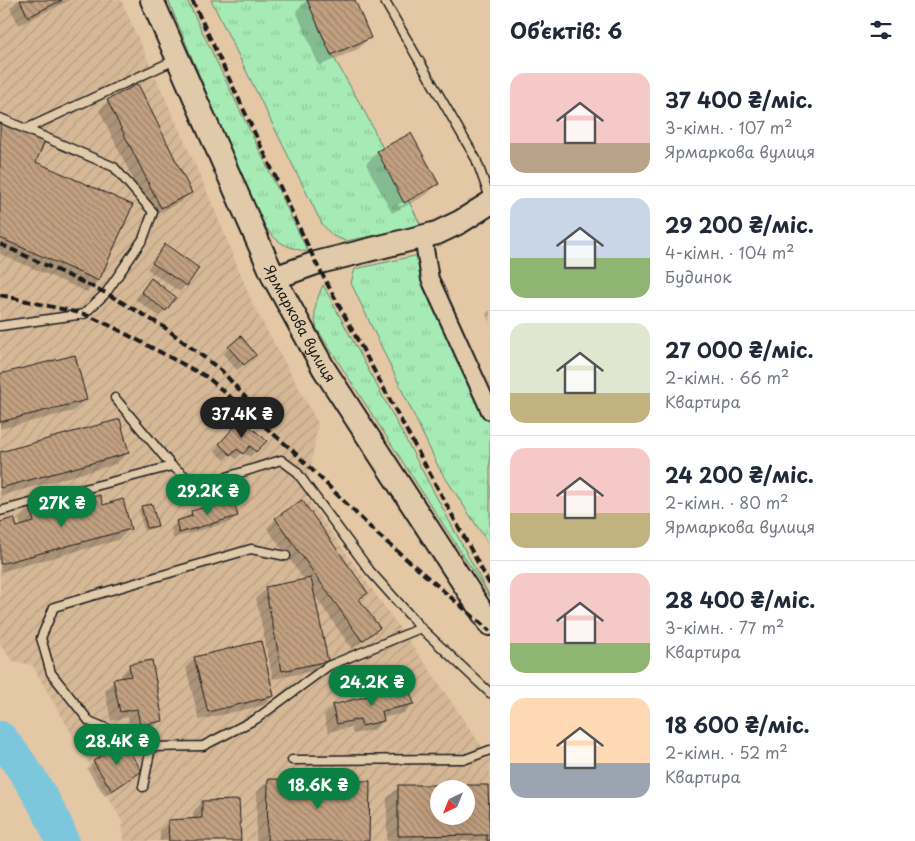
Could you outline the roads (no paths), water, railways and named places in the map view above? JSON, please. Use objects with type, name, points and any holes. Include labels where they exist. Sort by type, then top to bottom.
[{"type":"main road","name":"Ярмаркова вулиця","points":[[152,0],[274,278],[324,370],[490,624]]},
{"type":"main road","points":[[274,278],[316,264],[437,233],[460,222],[490,203]]},
{"type":"main road","points":[[460,222],[490,219]]},
{"type":"street","points":[[423,237],[430,279],[490,411]]},
{"type":"lane","points":[[384,0],[476,159],[490,198]]},
{"type":"lane","points":[[26,129],[179,59]]},
{"type":"lane","points":[[0,118],[114,167],[154,212],[143,240],[106,293],[84,314],[0,326]]},
{"type":"lane","points":[[115,398],[172,466],[198,486],[281,460],[296,471],[370,571],[421,628],[490,694]]},
{"type":"lane","points":[[0,511],[172,466]]},
{"type":"lane","points":[[286,556],[251,549],[54,607],[41,638],[51,673],[89,720],[151,747],[203,746],[256,719],[328,666],[421,628]]},
{"type":"lane","points":[[144,787],[151,747]]},
{"type":"lane","points":[[292,760],[466,759],[490,750]]},
{"type":"waterway","points":[[0,738],[35,787],[51,815],[62,841]]},
{"type":"railway","points":[[192,0],[316,263],[490,585]]},
{"type":"railway","points":[[0,244],[106,293],[164,327],[222,371],[263,417]]},
{"type":"railway","points":[[0,295],[84,314],[111,326],[207,377],[291,449],[375,532],[490,631]]}]
